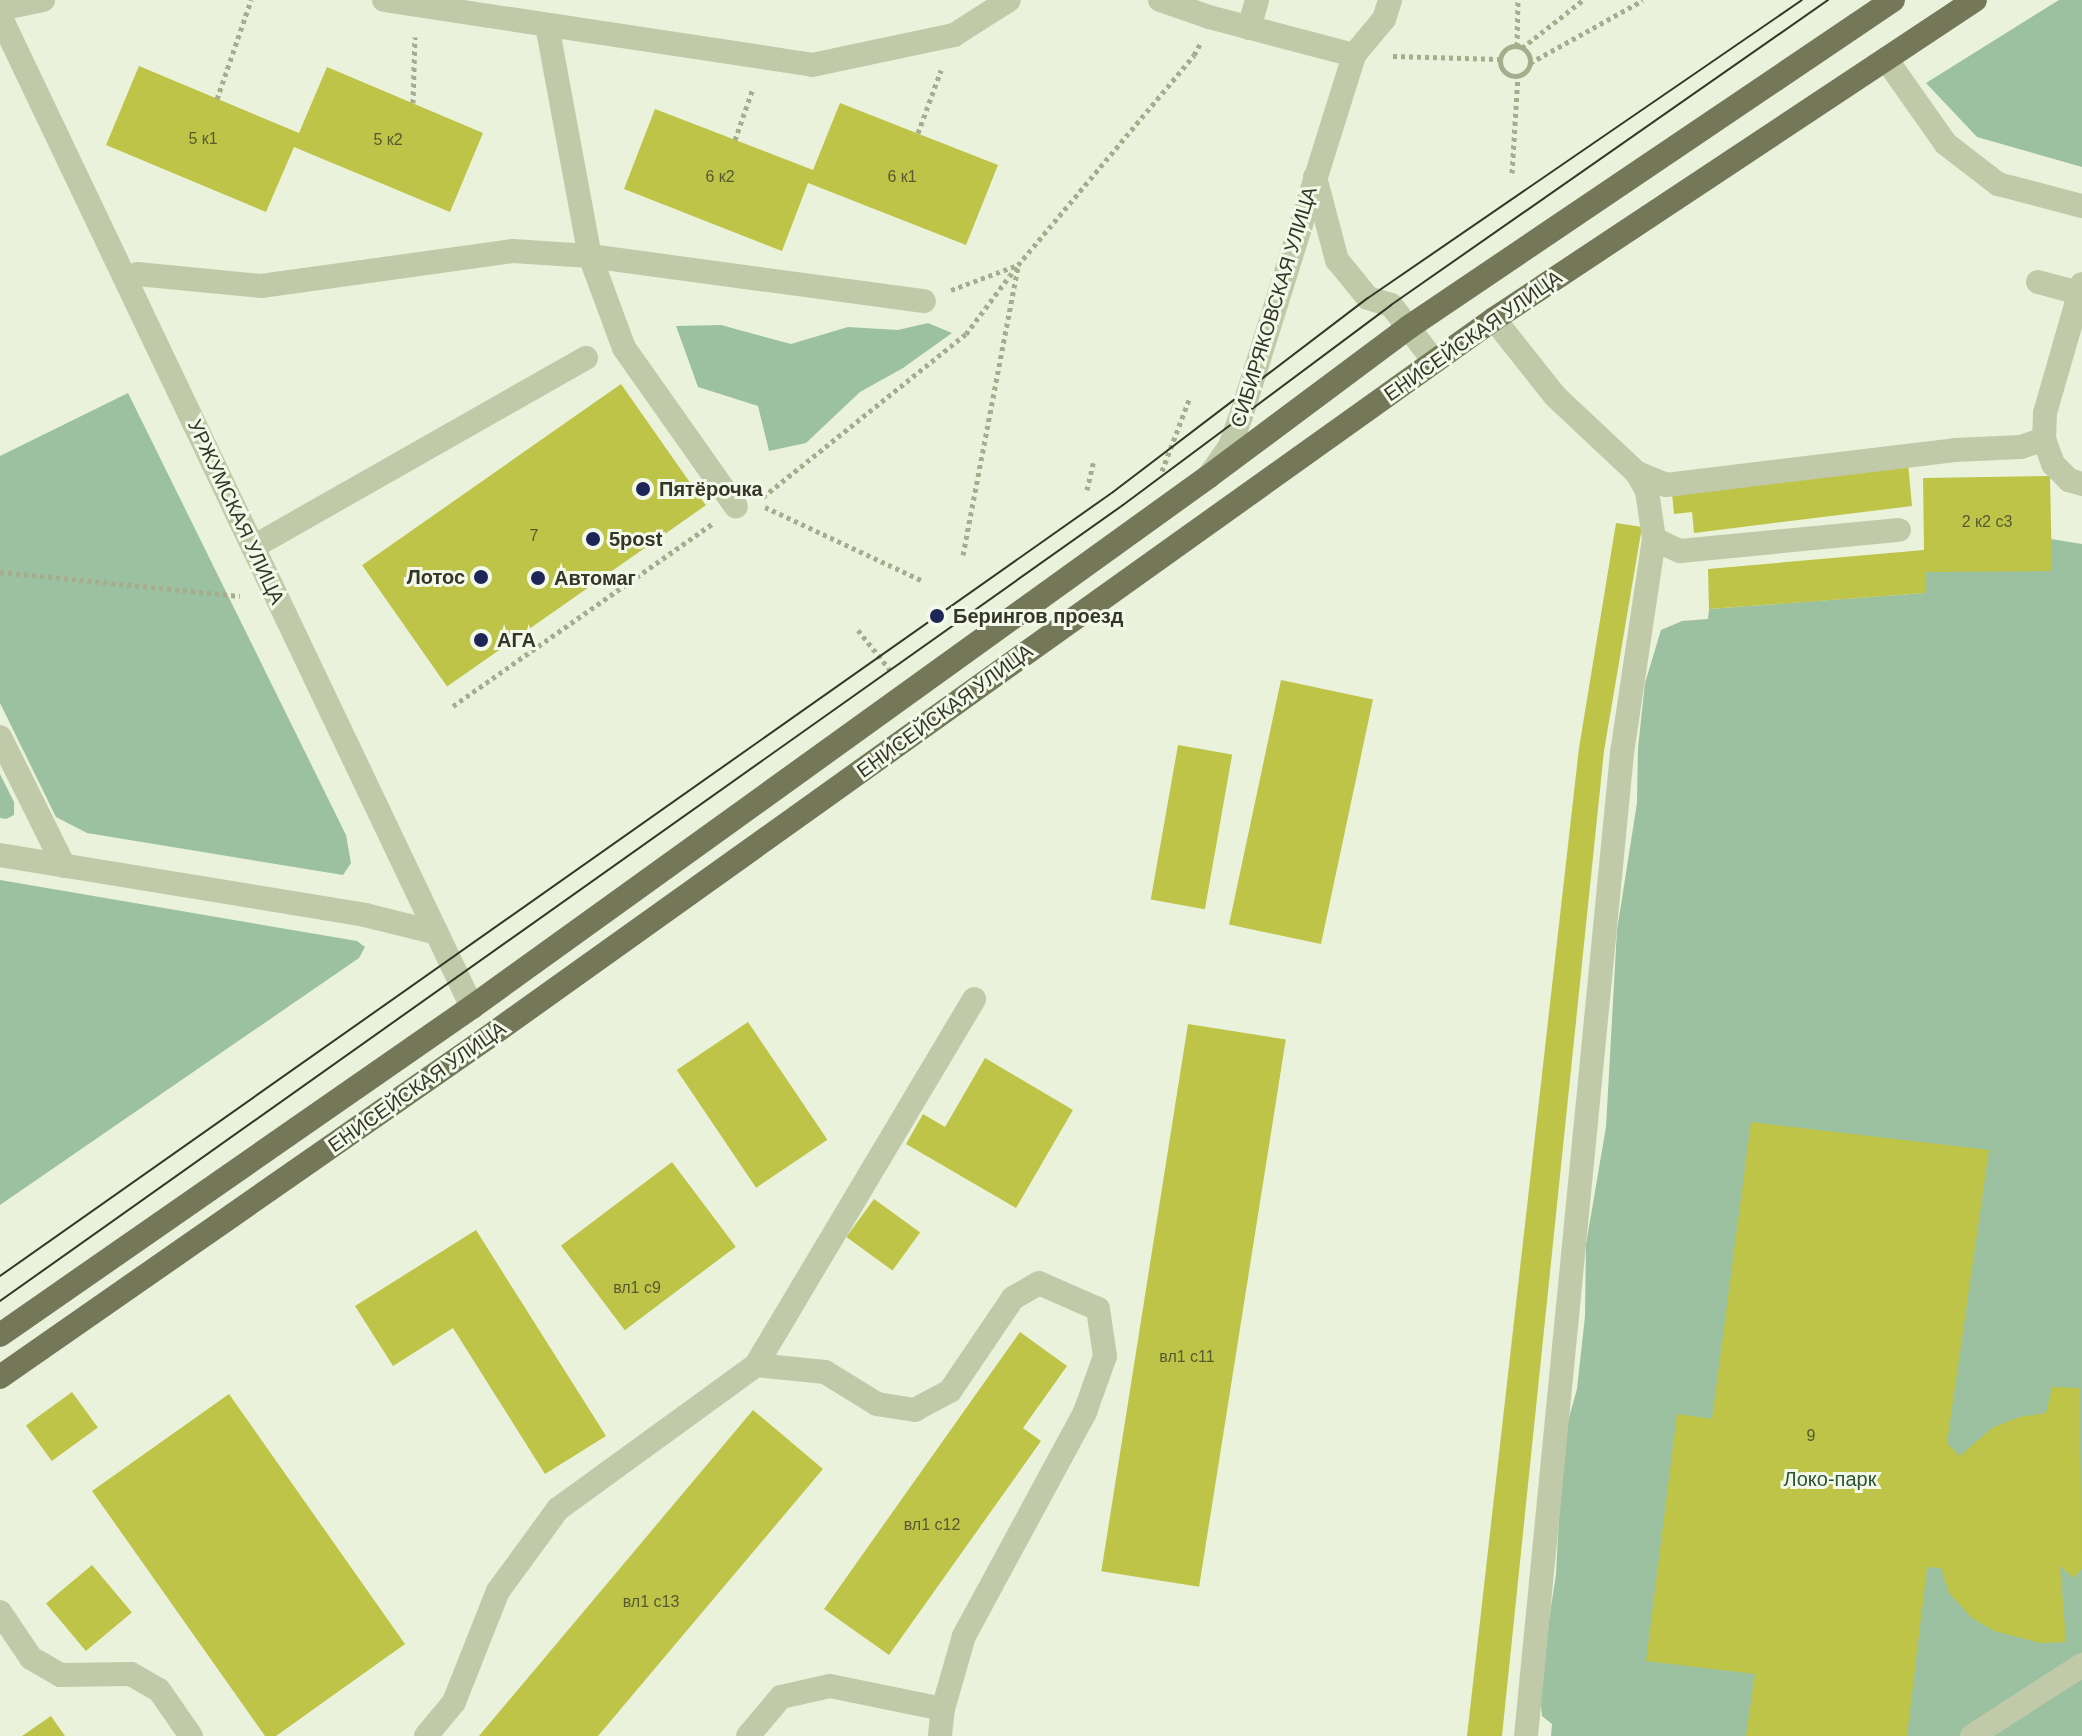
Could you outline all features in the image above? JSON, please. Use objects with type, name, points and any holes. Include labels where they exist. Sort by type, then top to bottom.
[{"type":"main road","name":"ЕНИСЕЙСКАЯ УЛИЦА","points":[[0,1335],[472,1007],[1208,477],[1409,327],[1893,0]]},
{"type":"main road","name":"ЕНИСЕЙСКАЯ УЛИЦА","points":[[0,1377],[487,1038],[1494,319],[1975,0]]},
{"type":"street","points":[[0,9],[43,0]]},
{"type":"street","points":[[384,0],[812,65],[954,35],[1009,0]]},
{"type":"street","points":[[1160,0],[1249,28],[1354,55],[1384,19],[1390,0]]},
{"type":"street","points":[[1249,28],[1257,0]]},
{"type":"street","name":"УРЖУМСКАЯ УЛИЦА","points":[[0,16],[472,1007]]},
{"type":"street","points":[[547,25],[590,256],[624,348],[736,507]]},
{"type":"street","name":"СИБИРЯКОВСКАЯ УЛИЦА","points":[[1208,477],[1230,446],[1242,413],[1354,55]]},
{"type":"street","points":[[1886,59],[1946,144],[1998,184],[2082,206]]},
{"type":"street","name":"СИБИРЯКОВСКАЯ УЛИЦА","points":[[1315,177],[1337,260],[1368,298],[1391,305],[1409,327]]},
{"type":"street","points":[[137,274],[261,286],[513,251],[590,256],[924,301]]},
{"type":"street","points":[[2038,282],[2081,289],[2045,413],[2044,439],[2053,464],[2069,480],[2082,484]]},
{"type":"street","points":[[1494,319],[1555,396],[1637,473],[1647,491],[1654,539],[1622,753],[1526,1736]]},
{"type":"street","points":[[1409,327],[1434,361]]},
{"type":"street","points":[[253,547],[586,358]]},
{"type":"street","points":[[1637,473],[1666,485],[1955,450],[2021,447],[2044,439]]},
{"type":"street","points":[[1654,539],[1680,551],[1899,530]]},
{"type":"street","points":[[0,737],[64,866]]},
{"type":"street","points":[[0,855],[365,915],[437,933]]},
{"type":"street","points":[[426,1736],[454,1702],[498,1591],[558,1509],[756,1365],[974,999]]},
{"type":"street","points":[[756,1365],[825,1372],[877,1404],[915,1410],[950,1391],[1013,1298],[1039,1283],[1098,1309],[1105,1356],[1085,1412],[964,1636],[943,1709],[940,1736]]},
{"type":"street","points":[[0,1612],[31,1658],[60,1675],[131,1674],[159,1690],[191,1736]]},
{"type":"street","points":[[1972,1736],[2082,1665]]},
{"type":"street","points":[[748,1736],[781,1697],[830,1686],[943,1709]]},
{"type":"path","points":[[217,99],[251,0]]},
{"type":"path","points":[[1518,0],[1520,47],[1530,63]]},
{"type":"path","points":[[1518,76],[1502,70],[1500,59],[1506,49],[1520,47],[1583,0]]},
{"type":"path","points":[[1512,173],[1518,76],[1530,63],[1643,0]]},
{"type":"path","points":[[413,103],[416,5]]},
{"type":"path","points":[[918,133],[954,35]]},
{"type":"path","points":[[923,581],[756,503],[966,334],[1018,265],[1194,55],[1203,38]]},
{"type":"path","points":[[1354,55],[1500,59]]},
{"type":"path","points":[[735,140],[763,57]]},
{"type":"path","points":[[924,301],[1018,265]]},
{"type":"path","points":[[963,555],[1018,265]]},
{"type":"path","points":[[1160,476],[1190,397]]},
{"type":"path","points":[[1087,490],[1093,463]]},
{"type":"path","points":[[453,706],[736,507]]},
{"type":"path","points":[[0,572],[240,596]]},
{"type":"path","points":[[858,630],[898,681]]},
{"type":"green space","points":[[2059,0],[2082,0],[2082,167],[1977,137],[1926,83]]},
{"type":"green space","points":[[928,323],[952,333],[903,368],[860,392],[806,443],[769,451],[758,406],[698,387],[676,326],[721,325],[791,344],[848,327],[898,330]]},
{"type":"green space","points":[[128,393],[346,835],[351,863],[343,875],[87,833],[56,817],[0,703],[0,456]]},
{"type":"green space","name":"Локо-парк","points":[[2051,539],[2082,544],[2082,1736],[1551,1736],[1552,1724],[1542,1716],[1539,1685],[1556,1574],[1563,1439],[1577,1389],[1585,1316],[1586,1244],[1606,1127],[1617,930],[1637,803],[1638,748],[1645,683],[1661,630],[1682,621],[1708,619],[1709,609],[1924,593],[1925,572]]},
{"type":"green space","points":[[0,774],[14,802],[14,815],[6,819],[0,818]]},
{"type":"green space","points":[[0,880],[357,941],[365,947],[359,958],[0,1205]]},
{"type":"building","points":[[139,66],[299,133],[327,67],[483,133],[450,212],[294,147],[266,212],[106,145]]},
{"type":"building","points":[[840,103],[998,165],[966,245],[808,183],[782,251],[624,189],[655,109],[813,170]]},
{"type":"building","points":[[621,384],[706,505],[447,686],[362,565]]},
{"type":"building","points":[[1908,463],[1912,506],[1694,533],[1692,512],[1674,514],[1672,493]]},
{"type":"building","points":[[2050,476],[2052,571],[1925,572],[1925,593],[1709,609],[1708,569],[1924,550],[1923,478]]},
{"type":"building","points":[[1616,523],[1642,527],[1604,751],[1502,1736],[1467,1736],[1579,748]]},
{"type":"building","points":[[1281,680],[1373,700],[1321,944],[1229,925]]},
{"type":"building","points":[[1178,745],[1232,755],[1205,909],[1151,900]]},
{"type":"building","points":[[748,1022],[827,1140],[756,1188],[677,1070]]},
{"type":"building","points":[[1188,1024],[1286,1039],[1199,1587],[1101,1571]]},
{"type":"building","points":[[985,1058],[1073,1110],[1016,1208],[906,1144],[923,1114],[945,1127]]},
{"type":"building","points":[[1751,1122],[1989,1150],[1947,1443],[1960,1456],[1992,1428],[2020,1417],[2046,1413],[2052,1387],[2079,1388],[2082,1568],[2074,1578],[2060,1566],[2066,1642],[2041,1643],[1994,1631],[1972,1618],[1949,1593],[1941,1568],[1927,1567],[1907,1736],[1746,1736],[1755,1674],[1646,1661],[1677,1414],[1712,1419]]},
{"type":"building","points":[[672,1162],[736,1247],[625,1330],[561,1246]]},
{"type":"building","points":[[874,1199],[920,1233],[892,1271],[846,1237]]},
{"type":"building","points":[[476,1230],[606,1436],[545,1474],[453,1328],[393,1366],[355,1306]]},
{"type":"building","points":[[1020,1332],[1067,1366],[1023,1428],[1041,1441],[889,1655],[824,1609]]},
{"type":"building","points":[[72,1392],[98,1428],[52,1461],[26,1426]]},
{"type":"building","points":[[229,1394],[405,1644],[276,1736],[265,1736],[92,1491]]},
{"type":"building","points":[[753,1410],[823,1469],[598,1736],[479,1736]]},
{"type":"building","points":[[92,1565],[132,1612],[86,1651],[46,1604]]},
{"type":"building","points":[[51,1716],[65,1736],[22,1736]]},
{"type":"tram line","points":[[0,1276],[1113,492],[1368,298],[1802,0]]},
{"type":"tram line","points":[[0,1301],[1123,505],[1391,305],[1828,0]]},
{"type":"place","name":"Пятёрочка","points":[[643,489]]},
{"type":"place","name":"5post","points":[[593,539]]},
{"type":"place","name":"Лотос","points":[[481,577]]},
{"type":"place","name":"Автомаг","points":[[538,578]]},
{"type":"place","name":"Берингов проезд","points":[[937,616]]},
{"type":"place","name":"АГА","points":[[481,640]]}]
